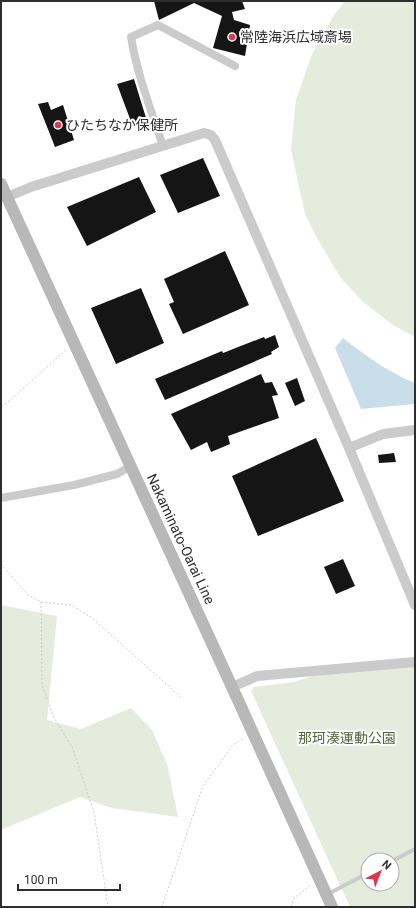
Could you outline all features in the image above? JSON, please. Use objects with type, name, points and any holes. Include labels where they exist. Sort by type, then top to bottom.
[{"type":"main road","name":"Nakaminato-Oarai Line","points":[[1,184],[332,907]]},
{"type":"street","points":[[163,146],[140,78],[131,37],[158,25],[235,66]]},
{"type":"street","points":[[7,197],[31,187],[204,133],[211,135],[215,140],[349,448],[415,605]]},
{"type":"street","points":[[349,448],[382,434],[415,430]]},
{"type":"street","points":[[1,498],[74,485],[117,474],[131,466]]},
{"type":"street","points":[[232,687],[257,676],[415,662]]},
{"type":"lane","points":[[400,857],[415,849]]},
{"type":"lane","points":[[326,895],[360,877]]},
{"type":"path","points":[[1,406],[7,403],[56,358],[74,344]]},
{"type":"path","points":[[1,564],[28,596],[41,602],[71,605],[92,618],[181,697]]},
{"type":"path","points":[[41,602],[42,684],[53,716],[72,747],[94,812],[108,907]]},
{"type":"path","points":[[162,907],[203,786],[232,746],[242,739],[254,735]]},
{"type":"path","points":[[290,907],[294,898],[309,886],[320,881]]},
{"type":"green space","points":[[345,1],[415,1],[415,337],[393,325],[362,301],[340,277],[305,214],[291,150],[296,100],[312,54],[334,15]]},
{"type":"green space","points":[[1,605],[57,616],[47,720],[81,729],[131,708],[152,730],[167,764],[178,817],[112,808],[80,797],[1,830]]},
{"type":"green space","name":"那珂湊運動公園","points":[[415,662],[415,907],[350,907],[251,691],[254,687],[294,682],[327,671]]},
{"type":"water","points":[[343,338],[378,363],[415,383],[415,404],[361,409],[335,348]]},
{"type":"building","name":"常陸海浜広域斎場","points":[[154,1],[242,1],[245,9],[232,12],[234,20],[250,25],[245,56],[213,48],[222,16],[194,3],[159,20]]},
{"type":"building","points":[[134,79],[147,121],[133,127],[117,84]]},
{"type":"building","name":"ひたちなか保健所","points":[[48,102],[51,110],[63,105],[74,140],[55,147],[38,104]]},
{"type":"building","points":[[203,158],[220,196],[178,213],[160,175]]},
{"type":"building","points":[[139,177],[156,212],[87,246],[67,207]]},
{"type":"building","points":[[225,251],[249,305],[183,334],[169,304],[174,302],[164,279]]},
{"type":"building","points":[[141,288],[164,343],[116,364],[91,308]]},
{"type":"building","points":[[275,335],[279,347],[271,352],[272,354],[165,400],[155,379],[222,351],[223,353],[264,337],[265,339]]},
{"type":"building","points":[[261,374],[265,383],[272,382],[278,395],[272,396],[279,418],[228,436],[230,444],[211,452],[207,442],[191,450],[171,414]]},
{"type":"building","points":[[297,378],[305,401],[295,406],[285,383]]},
{"type":"building","points":[[316,438],[344,501],[258,536],[232,476]]},
{"type":"building","points":[[394,453],[396,462],[379,463],[378,455]]},
{"type":"building","points":[[343,559],[355,586],[336,594],[324,567]]},
{"type":"place","name":"常陸海浜広域斎場","points":[[232,37]]},
{"type":"place","name":"ひたちなか保健所","points":[[58,125]]}]
